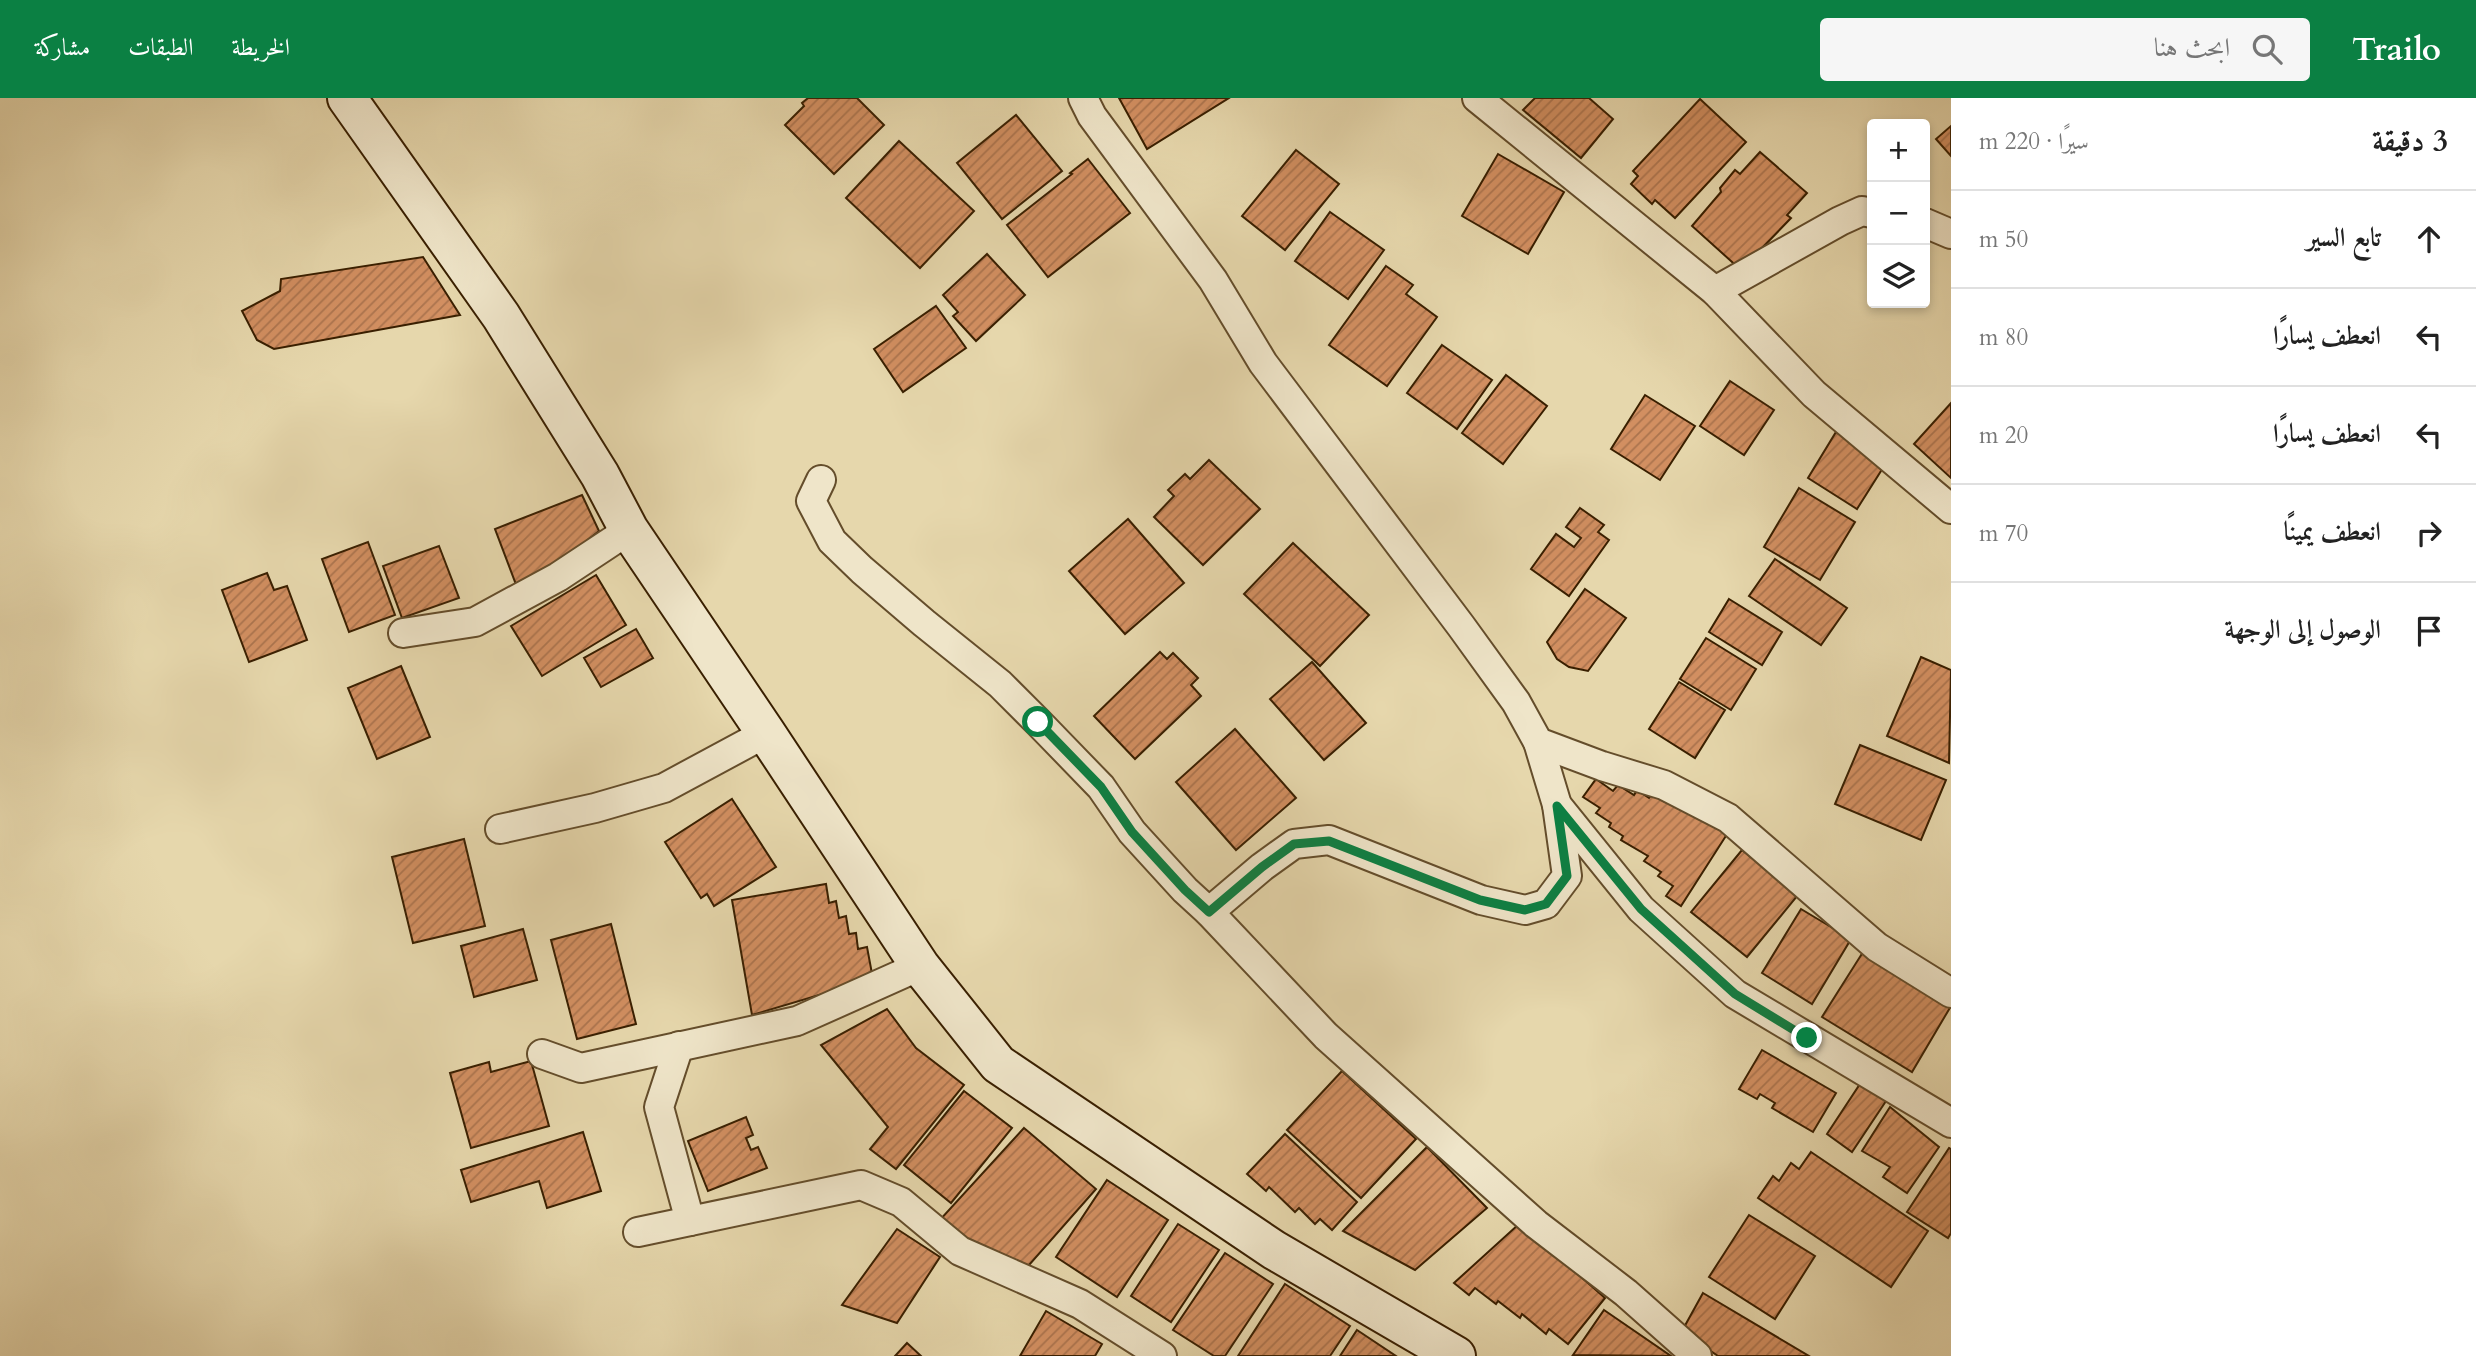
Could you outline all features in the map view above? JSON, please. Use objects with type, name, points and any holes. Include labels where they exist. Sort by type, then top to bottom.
[{"type":"main road","points":[[347,98],[501,316],[600,475],[629,530],[920,966],[999,1063],[1274,1250],[1456,1356]]},
{"type":"street","points":[[1083,98],[1092,116],[1213,280],[1263,363],[1516,702],[1538,742],[1557,806],[1567,876],[1546,904],[1525,910],[1480,900],[1329,841],[1294,844],[1209,912]]},
{"type":"street","points":[[1477,98],[1715,291],[1814,394],[1951,509]]},
{"type":"street","points":[[1715,291],[1840,221],[1862,211],[1867,212]]},
{"type":"street","points":[[1930,225],[1951,234]]},
{"type":"street","points":[[821,480],[811,501],[832,541],[862,570],[1000,684],[1101,787],[1132,832],[1185,890],[1336,1045],[1536,1224],[1626,1293],[1697,1356]]},
{"type":"street","points":[[402,633],[475,622],[558,576],[629,530]]},
{"type":"street","points":[[500,829],[595,808],[664,788],[766,733]]},
{"type":"street","points":[[1538,742],[1664,785],[1728,818],[1877,947],[1951,993]]},
{"type":"street","points":[[1557,806],[1641,909],[1735,994],[1951,1123]]},
{"type":"street","points":[[542,1054],[581,1068],[797,1021],[920,966]]},
{"type":"street","points":[[679,1046],[659,1107],[690,1221]]},
{"type":"street","points":[[639,1232],[861,1185],[901,1202],[960,1251],[993,1268],[1080,1304],[1162,1356]]},
{"type":"building","points":[[808,98],[857,98],[884,125],[834,174],[785,125],[804,106],[802,103]]},
{"type":"building","points":[[1119,98],[1229,98],[1147,149]]},
{"type":"building","points":[[1535,98],[1589,98],[1613,119],[1581,158],[1523,110]]},
{"type":"building","points":[[1700,99],[1746,142],[1675,218],[1655,200],[1652,204],[1631,184],[1638,176],[1633,171]]},
{"type":"building","points":[[1016,115],[1062,171],[1002,219],[957,163]]},
{"type":"building","points":[[1951,126],[1951,156],[1936,139]]},
{"type":"building","points":[[899,141],[974,211],[920,268],[846,198]]},
{"type":"building","points":[[1296,150],[1339,184],[1285,250],[1242,216]]},
{"type":"building","points":[[1760,152],[1807,193],[1787,215],[1791,218],[1741,270],[1692,226],[1721,192],[1720,188],[1735,170],[1740,174]]},
{"type":"building","points":[[1498,154],[1564,192],[1528,254],[1462,216]]},
{"type":"building","points":[[1088,159],[1130,213],[1048,277],[1007,225]]},
{"type":"building","points":[[1330,212],[1384,250],[1348,299],[1295,261]]},
{"type":"building","points":[[987,254],[1025,295],[976,341],[953,316],[958,312],[943,295]]},
{"type":"building","points":[[423,257],[460,315],[274,349],[257,340],[242,311],[280,291],[281,279]]},
{"type":"building","points":[[1386,266],[1413,285],[1406,294],[1437,317],[1387,386],[1329,345]]},
{"type":"building","points":[[936,306],[966,348],[903,392],[874,349]]},
{"type":"building","points":[[1442,345],[1492,380],[1457,429],[1407,393]]},
{"type":"building","points":[[1506,375],[1547,406],[1503,464],[1462,433]]},
{"type":"building","points":[[1730,381],[1774,410],[1744,455],[1700,426]]},
{"type":"building","points":[[1645,395],[1695,426],[1660,480],[1611,449]]},
{"type":"building","points":[[1951,403],[1951,478],[1914,444]]},
{"type":"building","points":[[1836,432],[1886,463],[1857,509],[1808,478]]},
{"type":"building","points":[[1209,460],[1260,509],[1203,565],[1154,517],[1174,496],[1168,490],[1185,474],[1190,479]]},
{"type":"building","points":[[1799,488],[1855,522],[1820,580],[1764,547]]},
{"type":"building","points":[[582,495],[599,531],[520,595],[495,529]]},
{"type":"building","points":[[1580,508],[1604,525],[1598,532],[1609,540],[1569,596],[1531,569],[1556,534],[1574,547],[1581,538],[1566,527]]},
{"type":"building","points":[[1128,519],[1184,583],[1125,634],[1069,571]]},
{"type":"building","points":[[368,542],[395,615],[349,632],[322,559]]},
{"type":"building","points":[[1293,543],[1369,615],[1320,666],[1244,594]]},
{"type":"building","points":[[439,546],[459,598],[402,618],[383,566]]},
{"type":"building","points":[[1775,559],[1847,608],[1821,645],[1749,596]]},
{"type":"building","points":[[267,573],[274,590],[287,586],[307,640],[249,662],[222,590]]},
{"type":"building","points":[[596,575],[626,625],[542,676],[511,626]]},
{"type":"building","points":[[1585,589],[1626,618],[1588,671],[1569,667],[1557,659],[1547,642]]},
{"type":"building","points":[[1729,599],[1782,632],[1762,665],[1709,632]]},
{"type":"building","points":[[636,629],[653,658],[601,687],[584,658]]},
{"type":"building","points":[[1706,638],[1756,669],[1731,710],[1680,679]]},
{"type":"building","points":[[1160,652],[1167,659],[1173,653],[1198,678],[1191,685],[1201,696],[1135,759],[1094,716]]},
{"type":"building","points":[[1921,657],[1951,670],[1949,763],[1887,736]]},
{"type":"building","points":[[1312,662],[1366,723],[1324,760],[1270,699]]},
{"type":"building","points":[[401,666],[430,737],[377,759],[348,688]]},
{"type":"building","points":[[1679,682],[1725,710],[1695,758],[1649,729]]},
{"type":"building","points":[[1235,729],[1296,798],[1236,850],[1176,782]]},
{"type":"building","points":[[1860,745],[1946,780],[1921,840],[1835,804]]},
{"type":"building","points":[[1596,779],[1613,791],[1618,785],[1634,795],[1637,790],[1649,798],[1652,794],[1665,802],[1668,798],[1731,828],[1681,906],[1666,896],[1673,886],[1658,876],[1661,872],[1644,861],[1648,856],[1621,840],[1623,836],[1609,827],[1611,823],[1596,813],[1600,808],[1583,797]]},
{"type":"building","points":[[732,799],[776,867],[714,906],[707,894],[701,898],[665,842]]},
{"type":"building","points":[[464,839],[485,926],[413,943],[392,857]]},
{"type":"building","points":[[1742,850],[1798,895],[1747,957],[1691,912]]},
{"type":"building","points":[[826,884],[829,903],[836,901],[839,918],[846,916],[849,934],[856,933],[858,949],[867,947],[873,979],[752,1015],[732,900]]},
{"type":"building","points":[[1801,909],[1851,939],[1812,1004],[1762,973]]},
{"type":"building","points":[[611,924],[636,1024],[577,1039],[551,940]]},
{"type":"building","points":[[523,929],[537,980],[474,997],[461,946]]},
{"type":"building","points":[[1863,952],[1951,1006],[1912,1072],[1822,1017]]},
{"type":"building","points":[[887,1009],[916,1048],[964,1085],[896,1169],[870,1149],[888,1127],[821,1045]]},
{"type":"building","points":[[1762,1050],[1836,1093],[1813,1132],[1772,1108],[1775,1103],[1760,1094],[1757,1099],[1739,1089]]},
{"type":"building","points":[[531,1061],[549,1126],[471,1148],[450,1073],[489,1062],[491,1072]]},
{"type":"building","points":[[1342,1071],[1416,1139],[1361,1198],[1287,1130]]},
{"type":"building","points":[[1860,1084],[1886,1101],[1852,1152],[1827,1134]]},
{"type":"building","points":[[964,1091],[1012,1128],[951,1203],[904,1165]]},
{"type":"building","points":[[1890,1107],[1939,1147],[1907,1193],[1883,1177],[1890,1167],[1862,1151]]},
{"type":"building","points":[[746,1117],[753,1135],[746,1138],[751,1150],[758,1147],[767,1168],[708,1191],[688,1141]]},
{"type":"building","points":[[1024,1128],[1096,1189],[1022,1273],[938,1222]]},
{"type":"building","points":[[583,1132],[601,1191],[547,1208],[539,1181],[471,1202],[461,1170]]},
{"type":"building","points":[[1285,1134],[1357,1202],[1332,1230],[1320,1219],[1315,1224],[1299,1208],[1295,1212],[1269,1187],[1266,1191],[1247,1174]]},
{"type":"building","points":[[1427,1147],[1487,1208],[1415,1270],[1343,1231]]},
{"type":"building","points":[[1949,1148],[1951,1233],[1948,1238],[1907,1212]]},
{"type":"building","points":[[1811,1152],[1928,1231],[1891,1287],[1758,1198],[1773,1176],[1779,1181],[1791,1163],[1799,1169]]},
{"type":"building","points":[[1107,1180],[1168,1220],[1117,1297],[1056,1257]]},
{"type":"building","points":[[1749,1215],[1815,1256],[1775,1319],[1709,1277]]},
{"type":"building","points":[[1520,1223],[1605,1298],[1568,1344],[1549,1329],[1546,1334],[1522,1314],[1520,1318],[1475,1288],[1469,1295],[1454,1283]]},
{"type":"building","points":[[1178,1224],[1219,1250],[1171,1322],[1131,1296]]},
{"type":"building","points":[[897,1229],[940,1257],[897,1323],[842,1305]]},
{"type":"building","points":[[1225,1253],[1273,1284],[1225,1356],[1214,1356],[1173,1330]]},
{"type":"building","points":[[1285,1284],[1350,1326],[1330,1356],[1238,1356]]},
{"type":"building","points":[[1703,1293],[1809,1356],[1718,1356],[1682,1331]]},
{"type":"building","points":[[1604,1310],[1671,1356],[1573,1355]]},
{"type":"building","points":[[1046,1311],[1102,1344],[1095,1356],[1020,1356]]},
{"type":"building","points":[[1357,1330],[1396,1356],[1340,1356]]},
{"type":"building","points":[[907,1343],[921,1356],[895,1356]]},
{"type":"route","points":[[1038,722],[1101,787],[1132,832],[1209,912],[1294,844],[1329,841],[1480,900],[1525,910],[1546,904],[1567,876],[1557,806],[1641,909],[1735,994],[1807,1038]]}]
